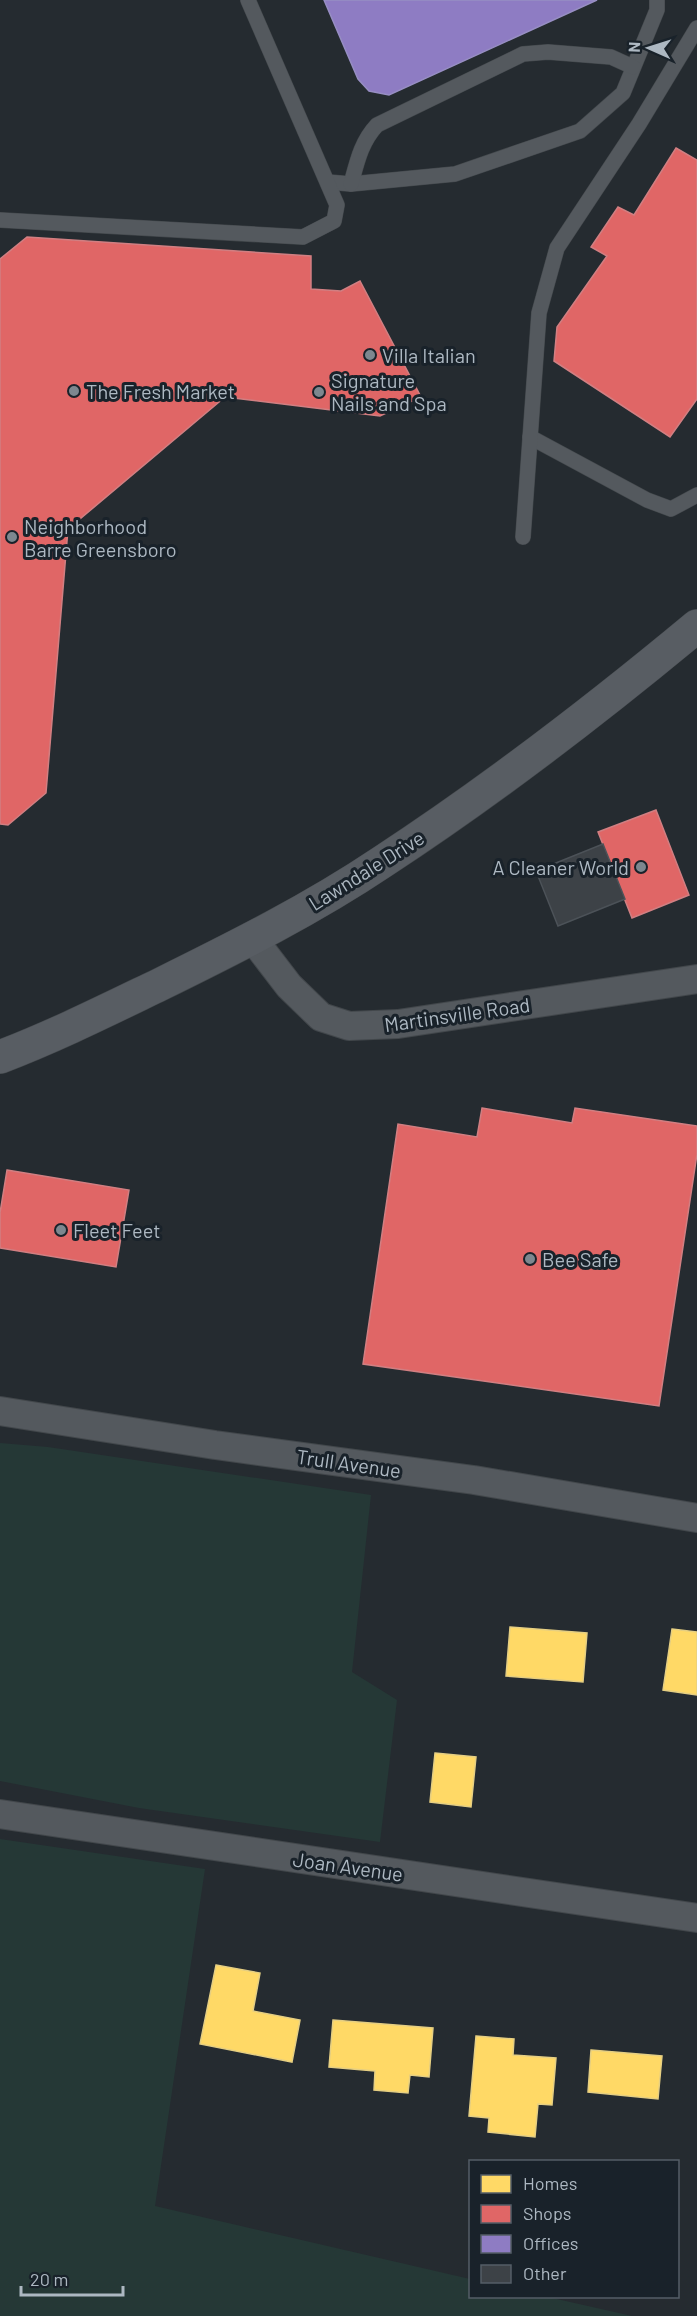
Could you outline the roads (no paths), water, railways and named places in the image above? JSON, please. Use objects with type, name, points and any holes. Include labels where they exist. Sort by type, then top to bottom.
[{"type":"main road","name":"Lawndale Drive","points":[[0,1057],[53,1037],[253,939],[381,863],[557,739],[697,626]]},
{"type":"street","name":"Martinsville Road","points":[[253,939],[289,986],[321,1017],[349,1026],[398,1023],[697,979]]},
{"type":"street","name":"Trull Avenue","points":[[0,1412],[215,1445],[474,1480],[697,1518]]},
{"type":"street","name":"Joan Avenue","points":[[0,1814],[697,1918]]},
{"type":"lane","points":[[0,220],[303,237],[334,221],[337,205],[248,0]]},
{"type":"lane","points":[[328,182],[351,184],[455,174],[580,131],[623,93],[657,10],[657,0]]},
{"type":"lane","points":[[523,537],[539,313],[557,248],[639,124],[697,28]]},
{"type":"lane","points":[[351,184],[357,159],[366,137],[377,125],[524,54],[549,52],[611,57],[633,67]]},
{"type":"lane","points":[[530,437],[647,500],[671,509],[697,495]]},
{"type":"place","name":"Villa Italian","points":[[370,355]]},
{"type":"place","name":"The Fresh Market","points":[[74,391]]},
{"type":"place","name":"Signature Nails and Spa","points":[[319,392]]},
{"type":"place","name":"Neighborhood Barre Greensboro","points":[[12,537]]},
{"type":"place","name":"A Cleaner World","points":[[641,867]]},
{"type":"place","name":"Fleet Feet","points":[[61,1230]]},
{"type":"place","name":"Bee Safe","points":[[530,1259]]}]
